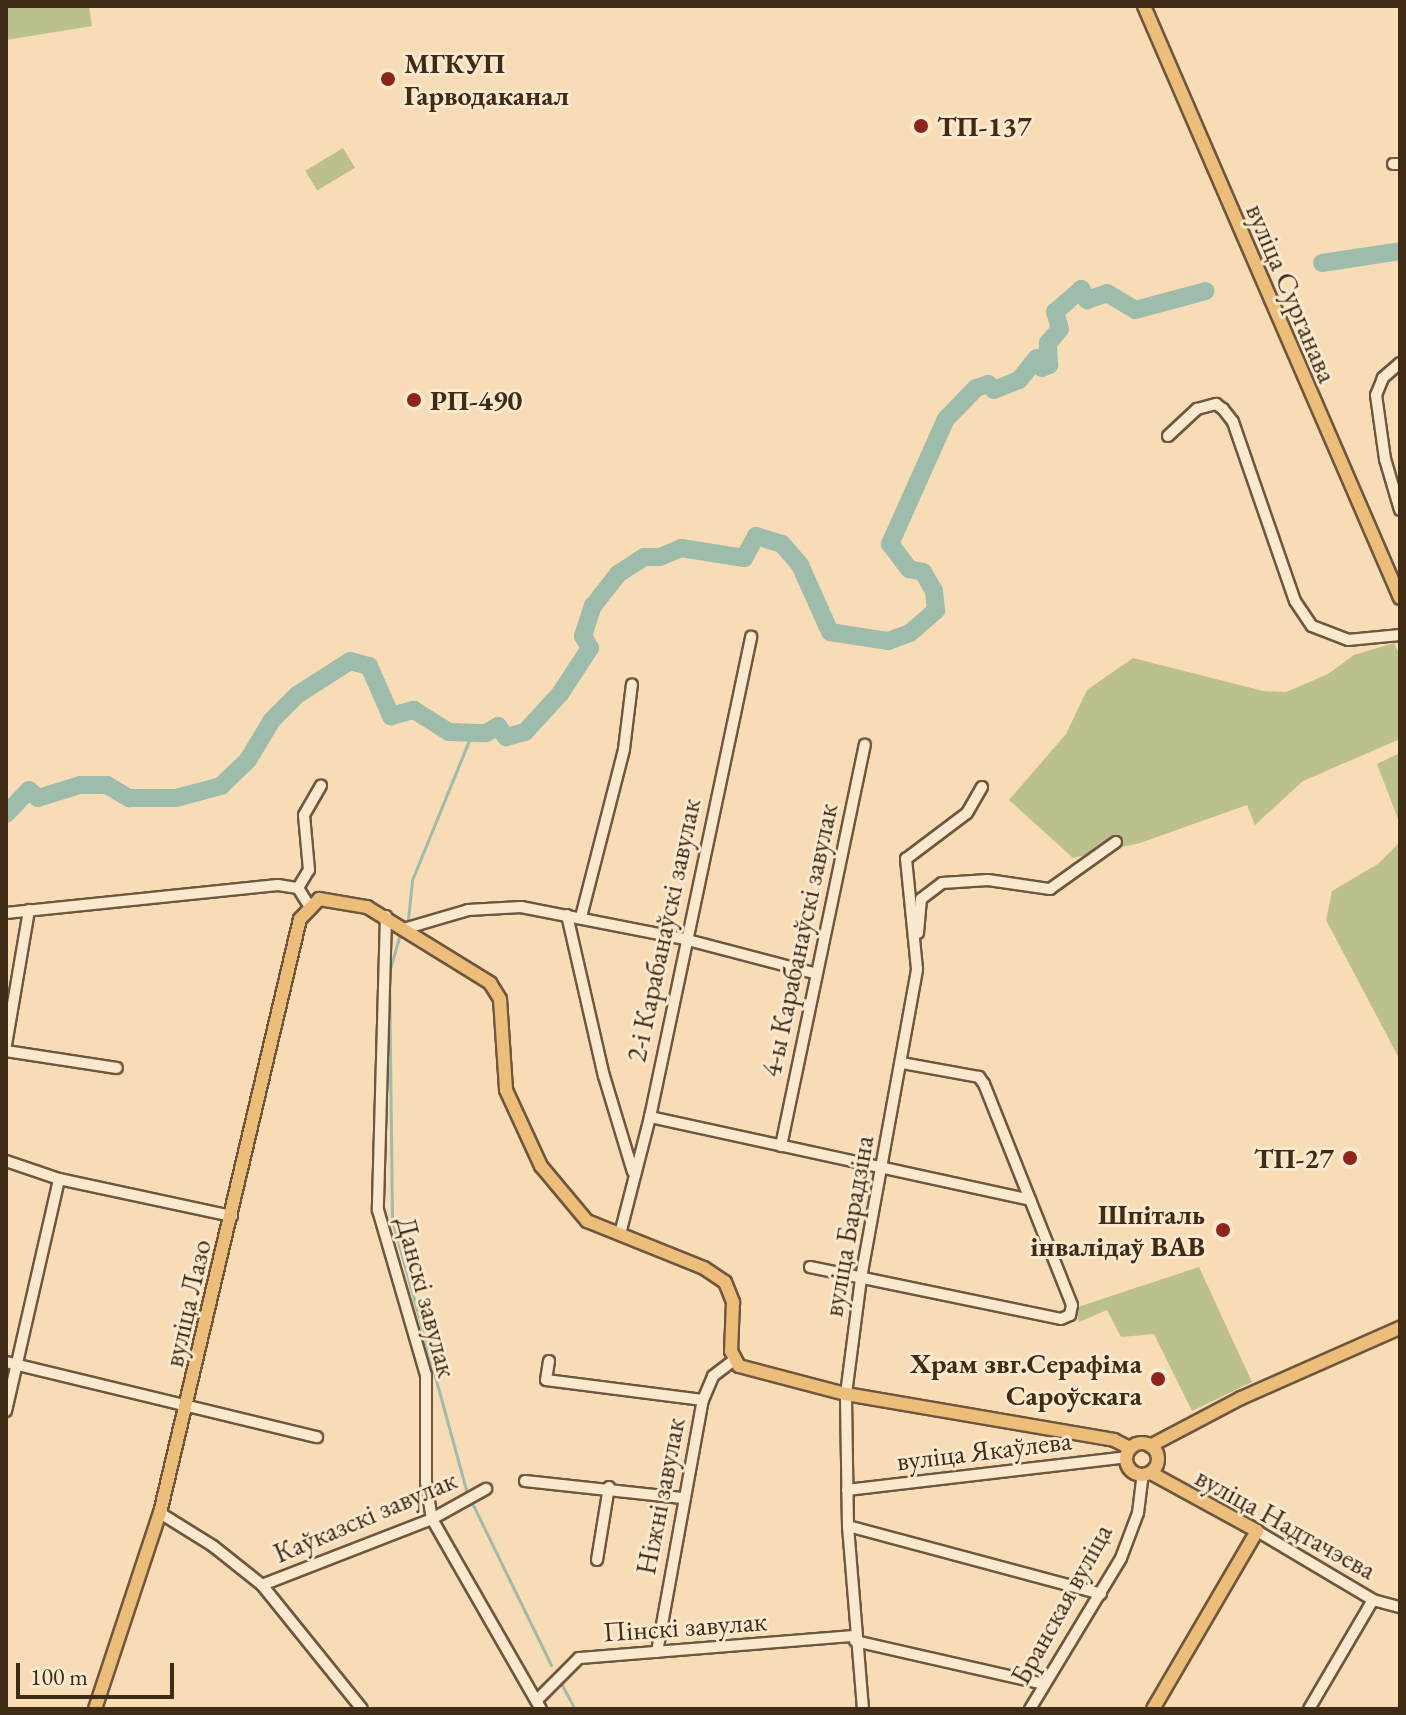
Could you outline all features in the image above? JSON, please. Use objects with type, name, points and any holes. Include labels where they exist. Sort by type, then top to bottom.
[{"type":"main road","name":"вуліца Сурганава","points":[[1144,6],[1396,579],[1400,598]]},
{"type":"main road","points":[[308,904],[328,897],[386,916],[490,983],[500,999],[506,1090],[532,1151],[587,1221],[725,1282],[733,1302],[734,1360],[749,1370],[846,1394],[1114,1440],[1128,1452],[1150,1446],[1241,1398],[1400,1328]]},
{"type":"main road","name":"вуліца Лазо","points":[[95,1709],[160,1513],[232,1216],[269,1041],[308,904]]},
{"type":"main road","points":[[1147,1474],[1158,1459],[1150,1446]]},
{"type":"main road","name":"вуліца Надтачэева","points":[[1128,1452],[1130,1470],[1147,1474],[1257,1531]]},
{"type":"main road","points":[[1153,1709],[1257,1531]]},
{"type":"street","name":"вуліца Сурганава","points":[[1400,363],[1383,378],[1376,395],[1383,445],[1400,510]]},
{"type":"street","points":[[1168,436],[1197,409],[1216,404],[1223,409],[1233,422],[1295,601],[1312,626],[1348,640],[1400,635]]},
{"type":"street","name":"2-і Карабанаўскі завулак","points":[[620,1234],[650,1117],[684,939],[751,636]]},
{"type":"street","points":[[581,917],[624,749],[632,684]]},
{"type":"street","name":"4-ы Карабанаўскі завулак","points":[[781,1146],[814,973],[865,745]]},
{"type":"street","points":[[298,888],[309,870],[304,815],[321,785]]},
{"type":"street","name":"вуліца Барадзіна","points":[[863,1709],[848,1526],[846,1394],[861,1278],[902,1063],[917,947],[906,859],[967,813],[982,787]]},
{"type":"street","points":[[917,947],[921,899],[942,883],[988,880],[1050,889],[1116,842]]},
{"type":"street","points":[[6,913],[278,885],[298,888],[308,904]]},
{"type":"street","points":[[407,928],[493,906],[581,917],[684,939],[814,973]]},
{"type":"street","points":[[29,910],[6,1048],[117,1068]]},
{"type":"street","points":[[567,915],[604,1076],[633,1174]]},
{"type":"street","name":"Данскі завулак","points":[[386,916],[378,1210],[426,1375],[426,1482],[432,1519],[539,1704]]},
{"type":"street","points":[[810,1267],[1061,1319],[1070,1315],[1072,1305],[979,1077],[902,1063]]},
{"type":"street","points":[[650,1117],[1030,1200]]},
{"type":"street","points":[[6,1161],[59,1179],[232,1216]]},
{"type":"street","points":[[6,1411],[12,1364],[59,1179]]},
{"type":"street","name":"Ніжні завулак","points":[[657,1652],[682,1498],[703,1400],[713,1376],[734,1360]]},
{"type":"street","points":[[549,1361],[546,1380],[703,1400]]},
{"type":"street","points":[[12,1364],[317,1437]]},
{"type":"street","name":"вуліца Якаўлева","points":[[847,1490],[1128,1452]]},
{"type":"street","name":"Бранская вуліца","points":[[1030,1709],[1101,1594],[1138,1513],[1147,1474]]},
{"type":"street","points":[[525,1481],[609,1487],[682,1498]]},
{"type":"street","points":[[597,1560],[609,1487]]},
{"type":"street","name":"Каўказскі завулак","points":[[262,1585],[432,1519],[486,1489]]},
{"type":"street","points":[[160,1513],[213,1546],[262,1585],[362,1709]]},
{"type":"street","points":[[848,1526],[1101,1594]]},
{"type":"street","name":"вуліца Надтачэева","points":[[1257,1531],[1373,1600],[1400,1607]]},
{"type":"street","points":[[1309,1709],[1373,1600]]},
{"type":"street","name":"Пінскі завулак","points":[[539,1704],[579,1658],[855,1639],[1044,1684]]},
{"type":"green space","points":[[6,6],[89,6],[92,26],[6,40]]},
{"type":"green space","points":[[343,148],[355,168],[317,190],[305,171]]},
{"type":"green space","points":[[1394,643],[1400,656],[1400,739],[1303,781],[1255,825],[1247,805],[1140,843],[1073,858],[1009,800],[1066,734],[1087,690],[1133,658],[1263,691],[1286,692],[1328,674],[1354,655]]},
{"type":"green space","points":[[1400,753],[1400,824],[1377,764]]},
{"type":"green space","points":[[1400,842],[1400,1060],[1326,920],[1332,891],[1378,864]]},
{"type":"green space","points":[[1199,1267],[1252,1382],[1192,1411],[1154,1334],[1121,1337],[1107,1310],[1079,1322],[1075,1308]]},
{"type":"waterway","points":[[1322,263],[1400,251]]},
{"type":"waterway","points":[[6,814],[29,790],[38,798],[80,785],[107,785],[129,798],[176,798],[221,786],[248,760],[272,720],[297,695],[350,661],[369,666],[391,716],[414,710],[449,732],[486,733],[498,726],[506,737],[525,732],[560,694],[590,648],[583,636],[593,606],[618,574],[644,557],[660,557],[681,548],[744,558],[756,536],[782,544],[800,565],[830,632],[888,641],[910,633],[936,610],[934,591],[923,572],[909,569],[890,544],[946,419],[976,388],[988,384],[994,390],[1019,380],[1037,358],[1042,368],[1049,365],[1048,343],[1060,329],[1055,312],[1081,289],[1087,300],[1107,293],[1135,310],[1206,291]]},
{"type":"waterway","points":[[408,919],[412,880],[472,733]]},
{"type":"waterway","points":[[400,934],[389,972],[392,1219],[466,1490]]},
{"type":"waterway","points":[[473,1505],[551,1665]]},
{"type":"waterway","points":[[562,1685],[575,1709]]},
{"type":"place","name":"МГКУП Гарводаканал","points":[[388,79]]},
{"type":"place","name":"ТП-137","points":[[921,126]]},
{"type":"place","name":"РП-490","points":[[414,400]]},
{"type":"place","name":"ТП-27","points":[[1350,1158]]},
{"type":"place","name":"Шпіталь інвалідаў ВАВ","points":[[1223,1230]]},
{"type":"place","name":"Храм звг.Серафіма Сароўскага","points":[[1158,1379]]}]
